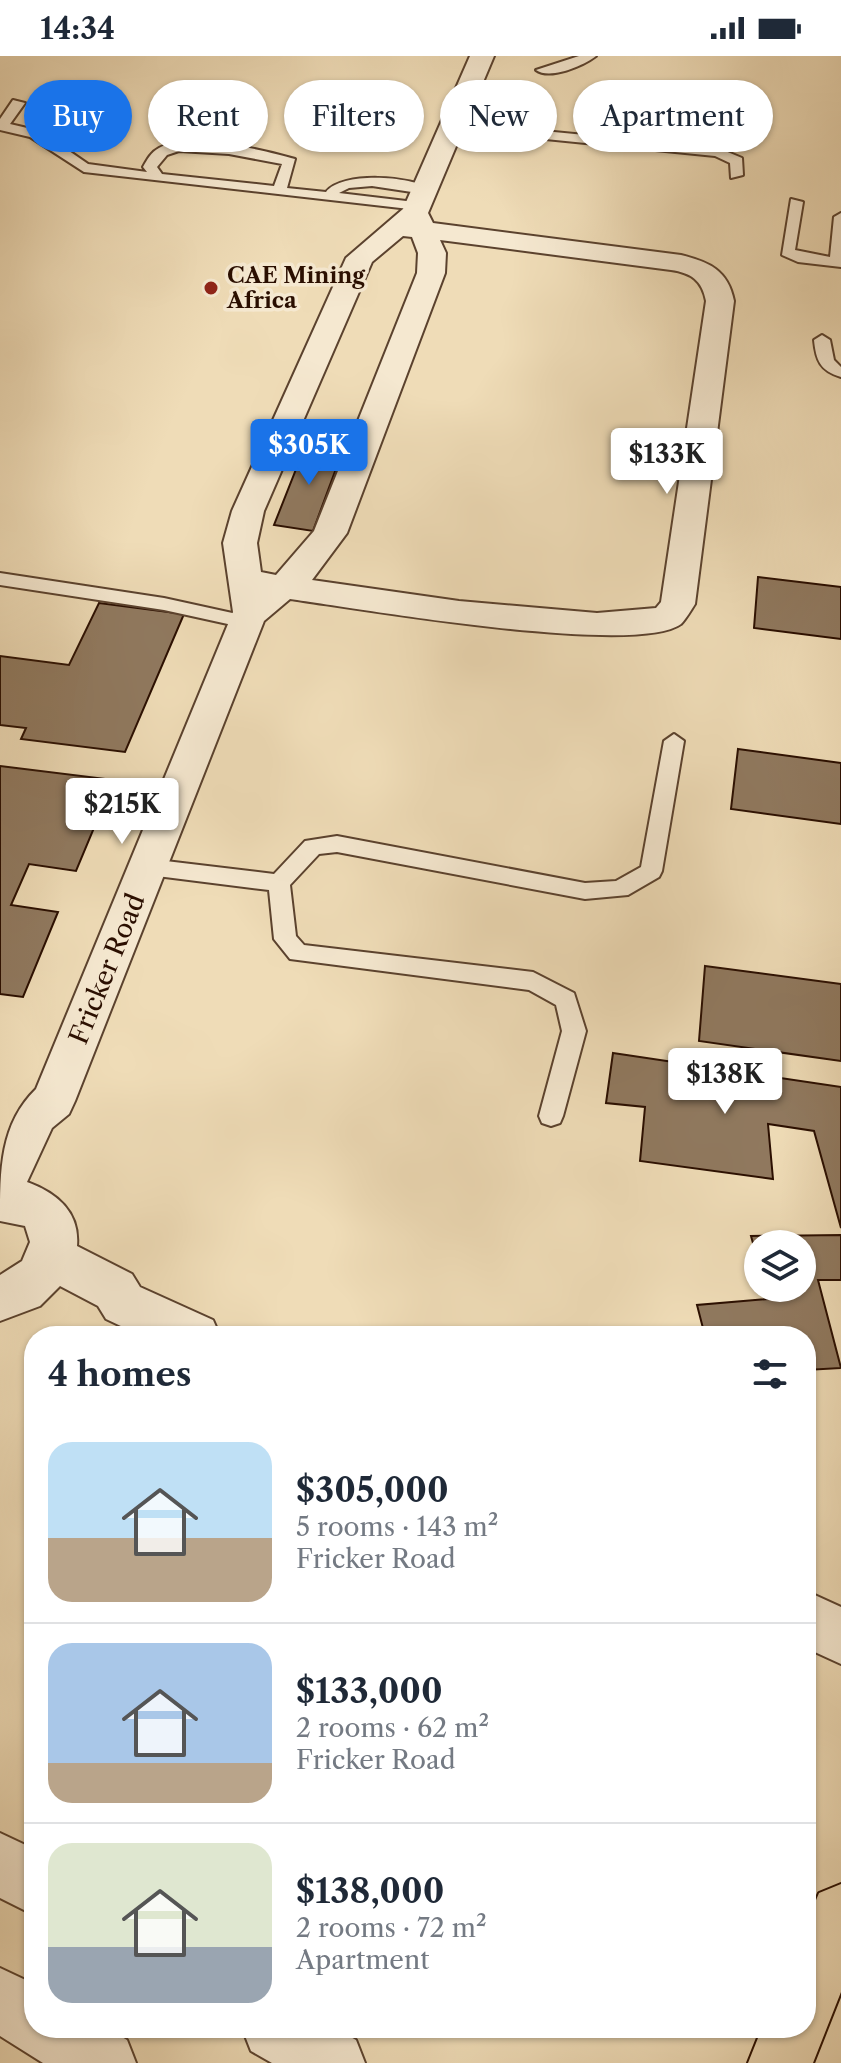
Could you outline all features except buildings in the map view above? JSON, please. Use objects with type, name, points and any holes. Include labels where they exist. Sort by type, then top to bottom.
[{"type":"main road","points":[[816,1976],[841,1915]]},
{"type":"main road","points":[[780,2063],[791,2038]]},
{"type":"street","name":"Fricker Road","points":[[471,80],[482,56]]},
{"type":"street","name":"Fricker Road","points":[[11,1198],[55,1117],[53,1101],[149,867],[246,606],[240,543],[248,511],[360,258],[416,213],[441,152]]},
{"type":"street","points":[[282,588],[459,612],[597,624],[652,622],[668,616],[678,604],[720,301],[713,275],[686,264],[416,213]]},
{"type":"street","points":[[246,606],[282,588],[320,549],[344,499],[431,273],[432,253],[416,213]]},
{"type":"street","points":[[11,1198],[48,1216],[56,1235],[28,1280],[106,1307],[123,1303],[173,1326]]},
{"type":"street","points":[[816,1624],[841,1636]]},
{"type":"street","points":[[0,1863],[24,1878]]},
{"type":"street","points":[[0,2000],[24,2014]]},
{"type":"street","points":[[63,2038],[104,2063]]},
{"type":"street","points":[[291,2038],[333,2063]]},
{"type":"lane","points":[[542,70],[564,67],[590,56]]},
{"type":"lane","points":[[18,103],[2,126],[35,134],[84,168],[329,197],[334,188],[351,182],[416,213]]},
{"type":"lane","points":[[557,136],[718,152],[737,161],[736,175]]},
{"type":"lane","points":[[158,178],[150,167],[165,149],[183,146],[273,156],[290,162],[279,191]]},
{"type":"lane","points":[[796,202],[787,252],[798,258],[839,262],[841,217]]},
{"type":"lane","points":[[822,340],[824,362],[830,369],[841,372]]},
{"type":"lane","points":[[0,579],[164,604],[246,606]]},
{"type":"lane","points":[[551,1116],[574,1031],[566,1000],[533,981],[298,953],[285,939],[279,883],[313,847],[337,844],[585,891],[620,889],[651,871],[674,741]]},
{"type":"lane","points":[[149,867],[279,883]]},
{"type":"place","name":"CAE Mining Africa","points":[[211,288]]}]
